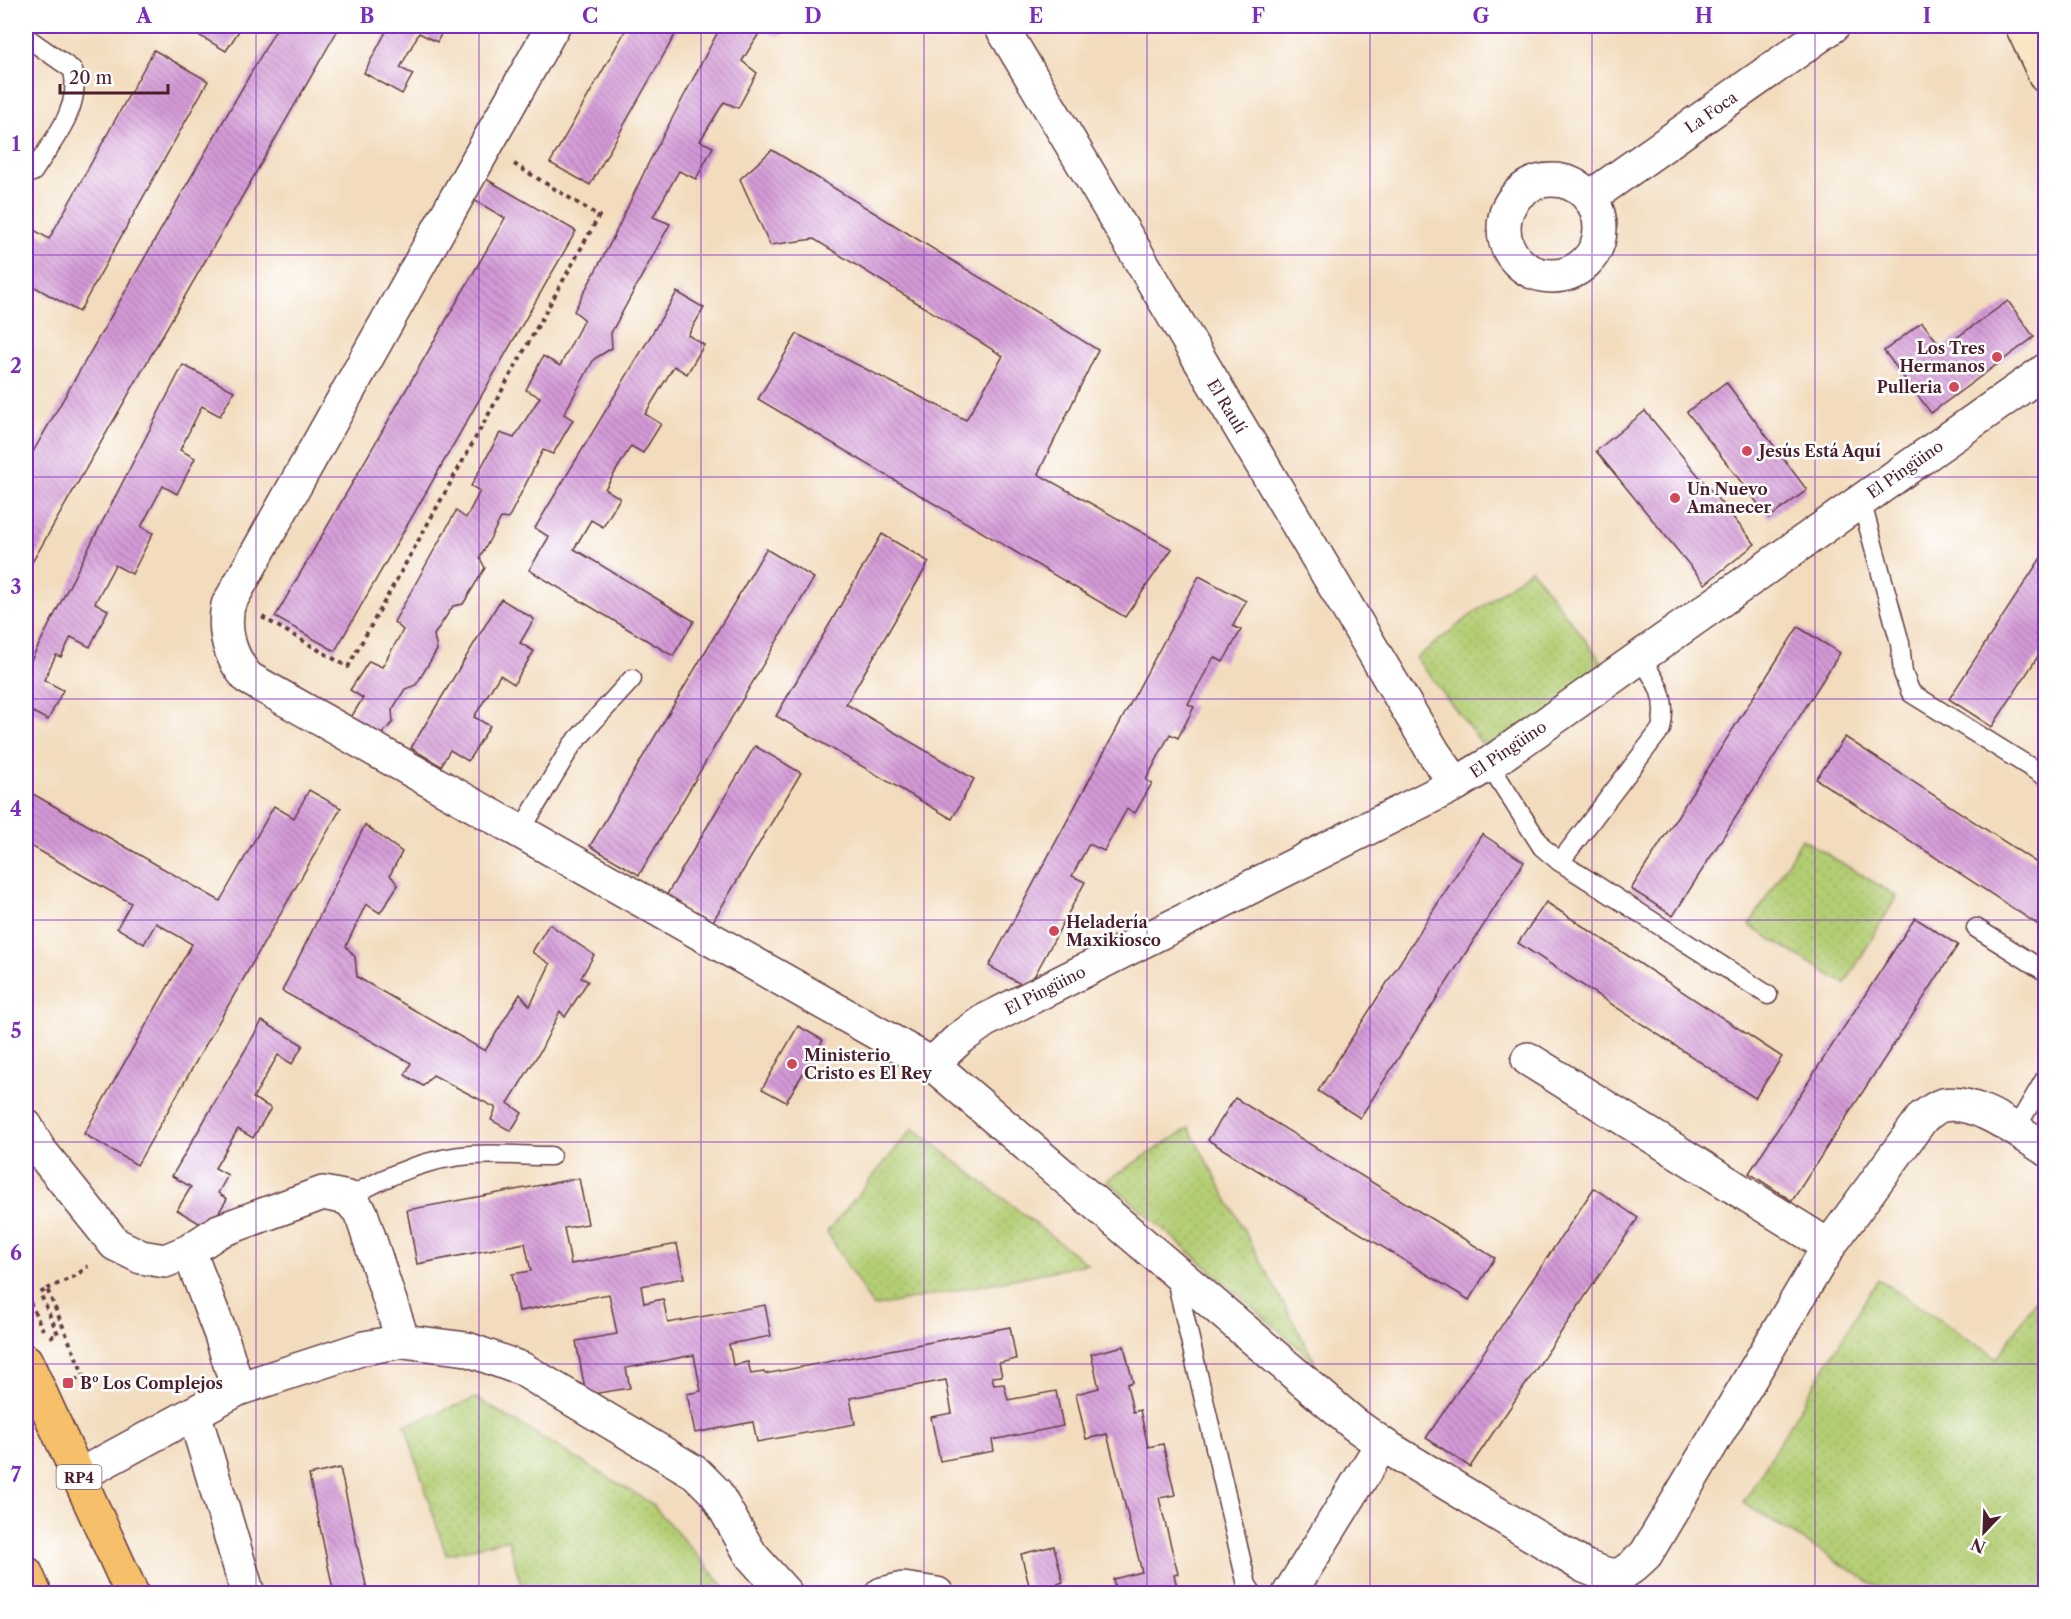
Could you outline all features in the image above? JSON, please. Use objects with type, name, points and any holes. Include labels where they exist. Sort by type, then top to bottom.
[{"type":"main road","points":[[2022,26],[2046,77]]},
{"type":"main road","name":"RP4","points":[[26,1361],[132,1593]]},
{"type":"main road","points":[[26,1573],[35,1593]]},
{"type":"street","points":[[553,26],[228,605],[225,620],[228,643],[236,664],[248,678],[932,1064],[1354,1424],[1382,1444],[1584,1566],[1606,1576],[1626,1573],[1646,1554],[1829,1246],[1923,1117],[1942,1105],[1963,1105],[1986,1113],[2046,1149]]},
{"type":"street","name":"El Raulí","points":[[1001,26],[1434,753],[1456,784]]},
{"type":"street","name":"La Foca","points":[[1589,198],[1833,26]]},
{"type":"street","name":"El Pingüino","points":[[932,1064],[959,1039],[984,1021],[1456,784],[1488,764],[2046,369]]},
{"type":"street","points":[[1528,1059],[1829,1246]]},
{"type":"street","points":[[26,1126],[38,1148],[115,1244],[141,1257],[165,1261],[189,1251],[219,1231],[323,1193],[348,1198],[361,1213],[403,1341]]},
{"type":"street","points":[[189,1251],[221,1335],[238,1389]]},
{"type":"street","points":[[78,1476],[238,1389],[364,1348],[403,1341],[467,1349],[522,1369],[696,1473],[716,1493],[751,1555],[786,1593]]},
{"type":"street","points":[[194,1413],[248,1593]]},
{"type":"street","points":[[1289,1593],[1382,1444]]},
{"type":"street","points":[[882,1593],[903,1589],[937,1593]]},
{"type":"lane","points":[[26,37],[73,70],[76,95],[71,111],[33,172]]},
{"type":"lane","points":[[1861,500],[1899,642],[1903,673],[1911,693],[2046,777]]},
{"type":"lane","points":[[1560,862],[1661,729],[1664,715],[1660,688],[1640,657]]},
{"type":"lane","points":[[520,832],[572,745],[632,679]]},
{"type":"lane","points":[[1488,764],[1542,847],[1560,862],[1768,995]]},
{"type":"lane","points":[[1976,928],[2046,972]]},
{"type":"lane","points":[[2015,1131],[2046,1077]]},
{"type":"lane","points":[[348,1198],[364,1188],[426,1162],[471,1155],[551,1156]]},
{"type":"lane","points":[[1174,1271],[1247,1586],[1253,1593]]},
{"type":"path","points":[[232,599],[348,667],[599,216],[485,146]]},
{"type":"path","points":[[26,1294],[47,1338],[58,1334],[40,1293],[77,1275],[115,1244]]},
{"type":"path","points":[[47,1289],[84,1376],[68,1383]]},
{"type":"green space","points":[[1531,569],[1609,671],[1492,757],[1416,658]]},
{"type":"green space","points":[[1802,839],[1897,896],[1845,984],[1749,926]]},
{"type":"green space","points":[[913,1128],[1087,1264],[873,1307],[827,1232]]},
{"type":"green space","points":[[1189,1128],[1314,1360],[1314,1361],[1107,1180]]},
{"type":"green space","points":[[1878,1279],[1997,1358],[2042,1291],[2045,1294],[2045,1593],[1887,1593],[1743,1503]]},
{"type":"green space","points":[[476,1398],[651,1503],[730,1593],[523,1593],[508,1539],[446,1555],[405,1425]]},
{"type":"building","points":[[183,26],[242,26],[226,51]]},
{"type":"building","points":[[278,26],[340,26],[26,573],[26,464]]},
{"type":"building","points":[[389,26],[445,26],[437,42],[419,33],[400,68],[413,74],[402,94],[364,73]]},
{"type":"building","points":[[628,26],[680,26],[590,185],[550,163]]},
{"type":"building","points":[[721,26],[785,26],[779,36],[761,30],[742,61],[757,73],[738,108],[724,102],[700,141],[713,147],[696,179],[679,171],[653,217],[670,224],[611,333],[612,348],[594,359],[564,414],[573,420],[553,454],[543,450],[508,519],[501,518],[480,558],[485,568],[463,604],[453,606],[434,635],[437,650],[416,685],[405,689],[392,710],[393,722],[380,736],[350,719],[363,698],[350,690],[369,661],[382,667],[403,630],[394,622],[456,511],[466,518],[480,491],[471,486],[500,433],[514,438],[540,397],[526,390],[543,356],[560,366],[584,319],[574,311]]},
{"type":"building","points":[[154,50],[208,81],[79,312],[26,282],[26,225],[49,239]]},
{"type":"building","points":[[772,150],[1098,350],[1038,474],[1172,549],[1125,617],[758,399],[797,334],[966,420],[1003,356],[814,239],[770,245],[740,179]]},
{"type":"building","points":[[486,179],[576,231],[335,651],[275,617],[505,218],[474,200]]},
{"type":"building","points":[[677,292],[704,308],[688,335],[704,345],[687,374],[674,366],[645,414],[661,424],[643,453],[631,446],[605,489],[620,498],[603,527],[591,520],[574,549],[694,621],[673,656],[529,570],[549,537],[535,528]]},
{"type":"building","points":[[2008,301],[2034,337],[1931,413],[1884,351],[1922,322],[1942,348]]},
{"type":"building","points":[[183,365],[234,391],[220,416],[202,406],[180,450],[195,458],[177,494],[163,486],[141,527],[153,533],[132,574],[115,565],[95,603],[108,610],[90,647],[71,637],[61,657],[56,655],[44,680],[63,690],[48,720],[31,711],[26,723],[26,670]]},
{"type":"building","name":"Jesús Está Aquí","points":[[1726,382],[1807,490],[1769,518],[1687,412]]},
{"type":"building","name":"Un Nuevo Amanecer","points":[[1645,411],[1755,544],[1705,584],[1596,451]]},
{"type":"building","points":[[882,534],[929,562],[846,704],[974,779],[952,819],[776,716]]},
{"type":"building","points":[[766,549],[814,578],[639,875],[590,846]]},
{"type":"building","points":[[2046,550],[2046,644],[1992,727],[1949,699]]},
{"type":"building","points":[[1199,576],[1246,601],[1233,626],[1241,630],[1223,662],[1214,657],[1188,704],[1194,707],[1178,738],[1170,734],[1146,780],[1152,783],[1135,813],[1127,809],[1104,851],[1089,844],[1072,876],[1085,882],[1028,988],[989,966]]},
{"type":"building","points":[[501,599],[534,619],[520,643],[534,651],[514,684],[500,675],[474,717],[490,726],[468,761],[450,750],[441,766],[411,748]]},
{"type":"building","points":[[1798,627],[1840,653],[1673,916],[1631,889]]},
{"type":"building","points":[[1845,737],[2046,869],[2046,930],[1816,779]]},
{"type":"building","points":[[755,746],[801,773],[712,923],[666,896]]},
{"type":"building","points":[[26,790],[220,901],[274,806],[294,818],[309,790],[341,808],[137,1165],[84,1134],[192,944],[156,923],[144,944],[117,928],[131,903],[26,843]]},
{"type":"building","points":[[365,825],[402,852],[390,875],[398,885],[380,913],[366,904],[346,946],[355,957],[357,977],[485,1051],[520,994],[530,1006],[550,964],[532,952],[549,924],[594,955],[581,978],[588,981],[565,1017],[560,1011],[541,1050],[508,1103],[522,1113],[511,1131],[491,1120],[496,1108],[433,1075],[423,1086],[405,1075],[411,1063],[282,991]]},
{"type":"building","points":[[1482,834],[1524,862],[1360,1118],[1318,1091]]},
{"type":"building","points":[[1546,902],[1782,1057],[1755,1098],[1518,943]]},
{"type":"building","points":[[1915,918],[1958,945],[1792,1201],[1749,1173]]},
{"type":"building","points":[[262,1021],[303,1045],[292,1064],[278,1055],[253,1098],[271,1108],[253,1138],[238,1129],[215,1168],[228,1175],[218,1193],[227,1199],[209,1229],[177,1210],[191,1187],[172,1176]]},
{"type":"building","name":"Ministerio Cristo es El Rey","points":[[798,1026],[823,1040],[786,1102],[762,1089]]},
{"type":"building","points":[[1235,1098],[1495,1258],[1469,1300],[1208,1140]]},
{"type":"building","points":[[579,1178],[588,1224],[564,1228],[571,1264],[677,1244],[684,1278],[641,1286],[644,1303],[663,1299],[668,1323],[765,1305],[771,1336],[729,1344],[733,1365],[748,1362],[751,1374],[764,1372],[765,1374],[1010,1327],[1016,1359],[999,1363],[1002,1376],[992,1377],[994,1385],[1004,1384],[1008,1400],[1056,1391],[1063,1426],[992,1440],[994,1451],[940,1461],[931,1417],[952,1413],[946,1380],[850,1398],[855,1424],[757,1442],[753,1422],[695,1433],[687,1394],[701,1391],[694,1355],[626,1368],[630,1388],[586,1395],[576,1341],[617,1334],[609,1294],[519,1311],[512,1274],[531,1271],[525,1243],[417,1264],[407,1210]]},
{"type":"building","points":[[1594,1188],[1638,1218],[1470,1467],[1426,1438]]},
{"type":"building","points":[[1124,1346],[1133,1382],[1127,1384],[1133,1412],[1140,1410],[1148,1447],[1163,1444],[1175,1495],[1159,1498],[1178,1574],[1174,1575],[1179,1594],[1116,1594],[1113,1579],[1142,1572],[1107,1434],[1086,1439],[1076,1394],[1099,1388],[1091,1354]]},
{"type":"building","points":[[340,1468],[368,1594],[334,1594],[309,1475]]},
{"type":"building","points":[[1054,1546],[1063,1582],[1057,1584],[1059,1594],[1013,1594],[1030,1589],[1021,1554]]},
{"type":"place","name":"Los Tres Hermanos","points":[[1997,357]]},
{"type":"place","name":"Pulleria","points":[[1954,387]]},
{"type":"place","name":"Jesús Está Aquí","points":[[1747,451]]},
{"type":"place","name":"Un Nuevo Amanecer","points":[[1675,498]]},
{"type":"place","name":"Heladería Maxikiosco","points":[[1054,931]]},
{"type":"place","name":"Ministerio Cristo es El Rey","points":[[792,1064]]},
{"type":"place","name":"Bº Los Complejos","points":[[68,1383]]}]
